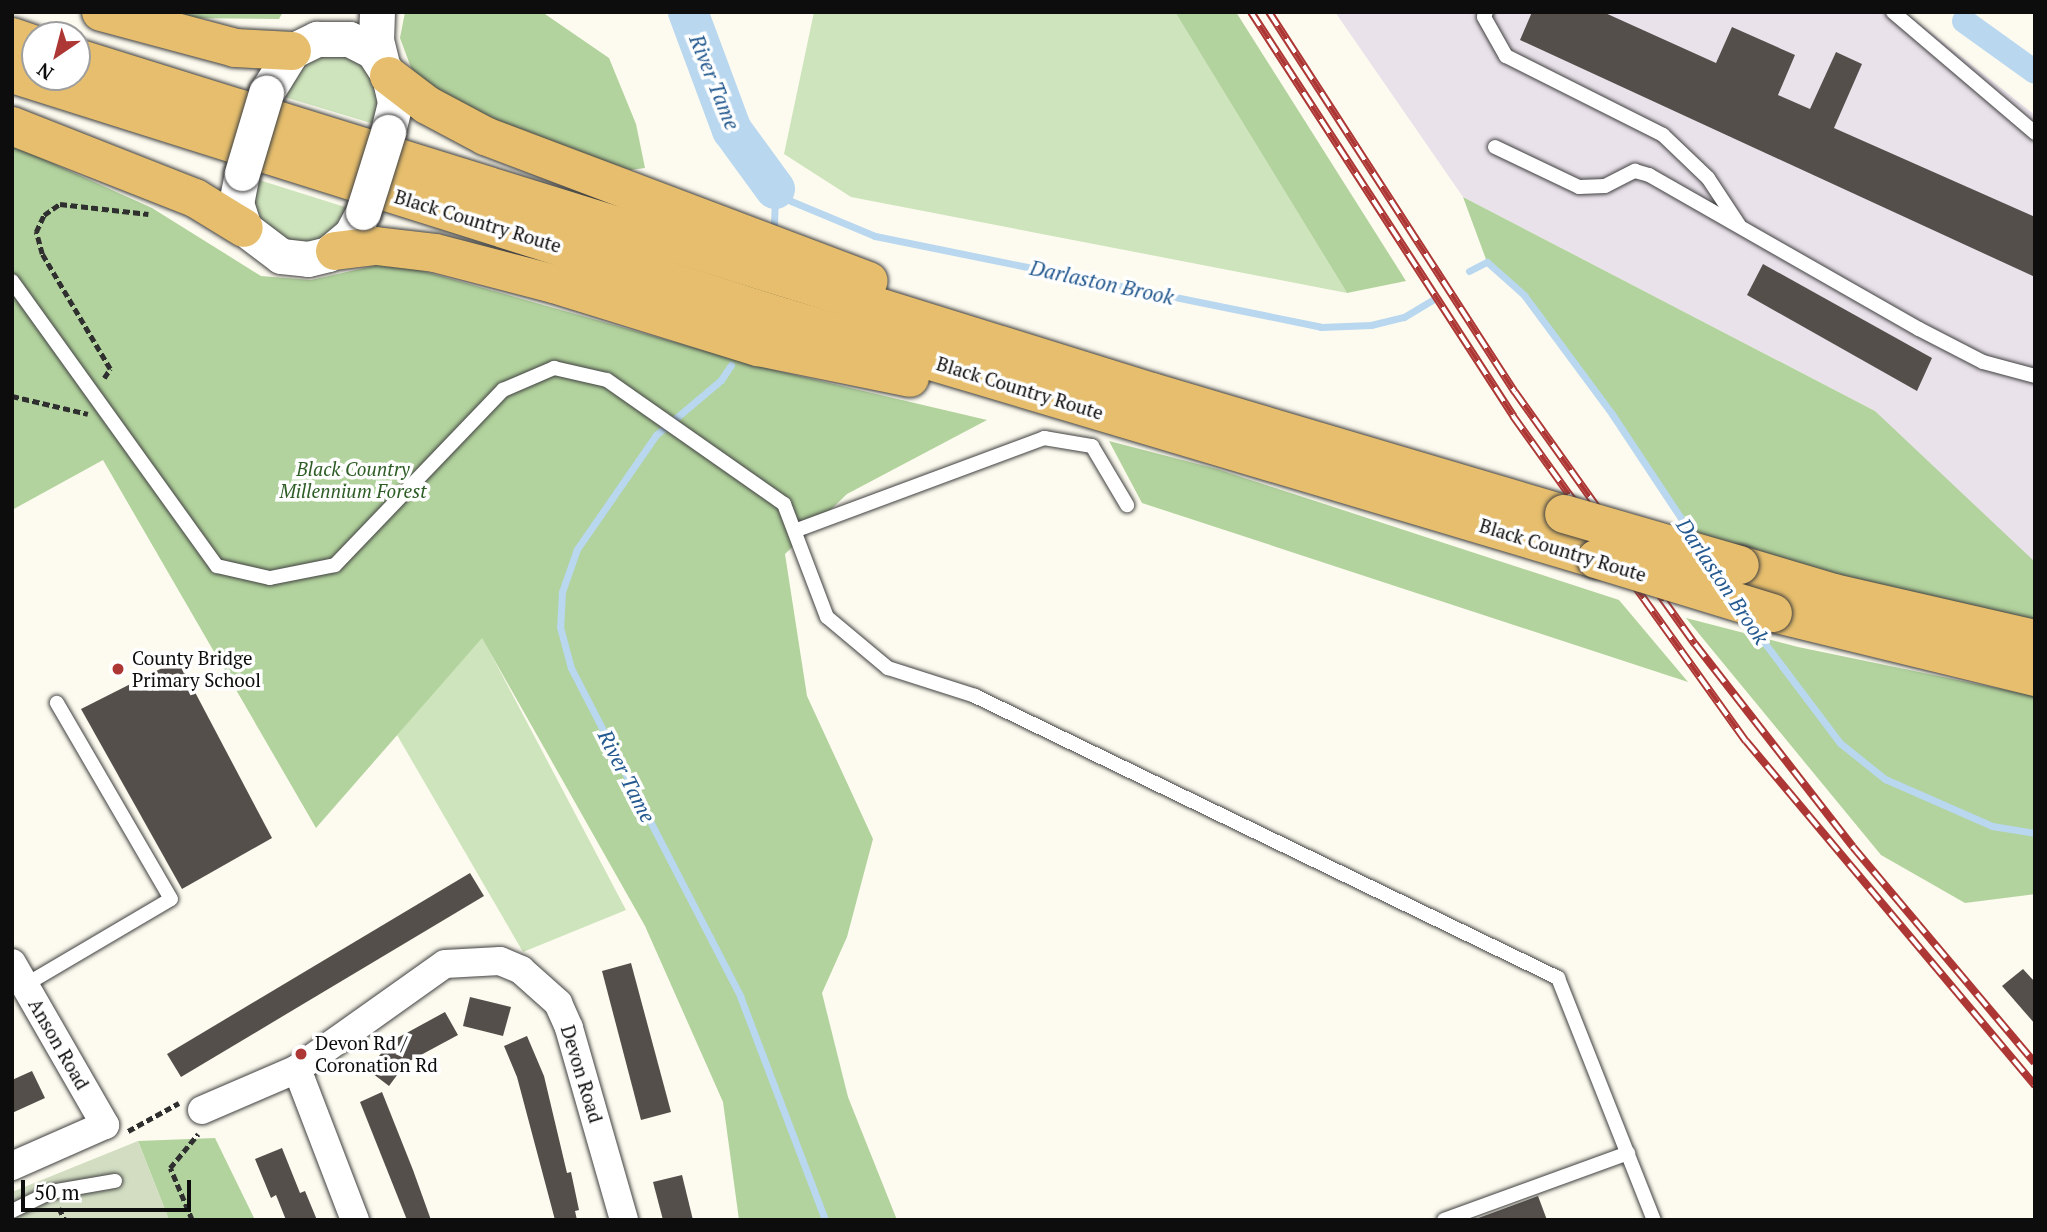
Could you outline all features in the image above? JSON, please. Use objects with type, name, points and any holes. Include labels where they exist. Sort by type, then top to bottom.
[{"type":"highway","points":[[101,12],[235,48],[297,48]]},
{"type":"highway","name":"Black Country Route","points":[[91,62],[1065,365],[1564,514],[1834,593],[2035,639]]},
{"type":"highway","points":[[385,68],[426,105],[485,136],[834,266],[1065,365]]},
{"type":"highway","name":"Black Country Route","points":[[12,74],[786,318],[1773,613],[1850,635],[2035,677]]},
{"type":"highway","points":[[12,126],[195,198],[244,228]]},
{"type":"highway","points":[[335,251],[376,246],[435,253],[554,284],[758,348],[1149,426]]},
{"type":"street","points":[[333,12],[297,48],[267,93],[242,173],[236,204],[244,228],[267,249],[294,259],[335,251],[351,235],[363,212],[388,132],[394,103],[376,40],[377,12]]},
{"type":"street","points":[[297,48],[332,37],[349,39],[362,43],[385,68]]},
{"type":"street","name":"Devon Road","points":[[196,1113],[297,1069],[444,964],[500,961],[521,970],[558,1003],[569,1028],[624,1220]]},
{"type":"street","name":"Anson Road","points":[[19,974],[115,1129]]},
{"type":"street","points":[[297,1069],[355,1220]]},
{"type":"street","points":[[12,1166],[115,1129]]},
{"type":"lane","points":[[1486,12],[1484,17],[1506,56],[1664,135],[1708,178],[1740,226]]},
{"type":"lane","points":[[1893,12],[2035,134]]},
{"type":"lane","points":[[1495,147],[1579,187],[1605,186],[1634,171],[1649,175],[1983,362],[2035,376]]},
{"type":"lane","points":[[12,281],[217,566],[270,578],[335,565],[503,390],[554,368],[607,380],[784,504],[797,530],[827,617],[888,668],[975,696],[1558,978],[1654,1220]]},
{"type":"lane","points":[[797,530],[1044,438],[1092,446],[1127,505]]},
{"type":"lane","points":[[19,974],[171,899],[57,703]]},
{"type":"lane","points":[[1444,1220],[1628,1153]]},
{"type":"lane","points":[[12,1211],[51,1192],[115,1181]]},
{"type":"path","points":[[94,394],[110,369],[42,254],[37,242],[39,222],[51,209],[71,203],[160,216]]},
{"type":"path","points":[[12,396],[79,415],[106,411]]},
{"type":"path","points":[[115,1129],[196,1113]]},
{"type":"path","points":[[192,1220],[170,1168],[196,1113]]},
{"type":"shaded area","points":[[1335,12],[1905,12],[2035,115],[2035,573],[1875,411],[1463,197]]},
{"type":"green space","points":[[163,12],[283,12],[279,19],[182,18]]},
{"type":"green space","points":[[405,12],[542,12],[609,58],[636,124],[645,168],[630,170],[459,109],[416,81],[400,38]]},
{"type":"green space","points":[[814,12],[1175,12],[1347,293],[851,197],[784,154]]},
{"type":"green space","points":[[1175,12],[1236,12],[1406,281],[1347,293]]},
{"type":"green space","points":[[315,53],[350,55],[369,69],[379,103],[374,124],[281,96],[289,75]]},
{"type":"green space","name":"Black Country Millennium Forest","points":[[12,145],[152,208],[261,276],[311,280],[391,262],[774,370],[987,420],[847,494],[785,554],[807,696],[873,839],[847,937],[822,993],[848,1097],[897,1220],[739,1220],[723,1102],[645,926],[482,638],[316,828],[103,460],[12,510]]},
{"type":"green space","points":[[256,179],[348,208],[327,237],[295,245],[259,222],[252,201]]},
{"type":"green space","points":[[1463,197],[1875,411],[2035,562],[2035,622],[1878,589],[1693,537],[1612,414],[1524,295],[1487,262]]},
{"type":"green space","points":[[1109,441],[1217,469],[1619,600],[1688,682],[1142,503]]},
{"type":"green space","points":[[1686,618],[1798,647],[2035,696],[2035,894],[1965,903],[1881,855]]},
{"type":"green space","points":[[482,637],[626,910],[523,952],[397,735]]},
{"type":"green space","points":[[215,1138],[255,1220],[169,1220],[138,1141]]},
{"type":"green space","points":[[138,1141],[169,1220],[12,1220],[12,1192]]},
{"type":"building","points":[[1532,12],[1603,12],[1716,63],[1732,27],[1795,55],[1778,95],[1810,109],[1836,52],[1862,64],[1834,128],[2035,217],[2035,277],[1520,40]]},
{"type":"building","points":[[1763,264],[1932,358],[1917,391],[1747,295]]},
{"type":"building","points":[[178,660],[272,838],[182,889],[81,709]]},
{"type":"building","points":[[470,873],[484,896],[181,1077],[167,1054]]},
{"type":"building","points":[[631,963],[671,1112],[641,1120],[602,971]]},
{"type":"building","points":[[2023,969],[2035,982],[2035,1024],[2002,986]]},
{"type":"building","points":[[470,997],[511,1007],[503,1036],[463,1026]]},
{"type":"building","points":[[445,1012],[458,1035],[406,1063],[389,1086],[368,1070],[390,1042]]},
{"type":"building","points":[[527,1036],[544,1076],[567,1173],[571,1172],[579,1210],[575,1211],[577,1220],[555,1220],[517,1077],[504,1046]]},
{"type":"building","points":[[32,1071],[45,1098],[12,1113],[12,1080]]},
{"type":"building","points":[[382,1092],[431,1220],[407,1220],[360,1102]]},
{"type":"building","points":[[282,1148],[300,1193],[305,1191],[317,1220],[286,1220],[276,1195],[271,1198],[255,1159]]},
{"type":"building","points":[[682,1175],[693,1220],[663,1220],[653,1182]]},
{"type":"building","points":[[1538,1196],[1547,1220],[1473,1220]]},
{"type":"waterway","name":"River Tame","points":[[688,12],[732,130],[775,189]]},
{"type":"waterway","points":[[1964,21],[2035,72]]},
{"type":"waterway","name":"Darlaston Brook","points":[[775,189],[791,201],[875,236],[1321,327],[1371,325],[1404,317],[1434,299]]},
{"type":"waterway","name":"River Tame","points":[[774,225],[775,189]]},
{"type":"waterway","name":"Darlaston Brook","points":[[1469,271],[1487,262],[1524,295],[1612,414],[1692,535]]},
{"type":"waterway","name":"River Tame","points":[[731,365],[721,380],[656,435],[577,549],[562,592],[560,627],[571,668],[740,996],[825,1220]]},
{"type":"waterway","name":"Darlaston Brook","points":[[1748,621],[1840,743],[1885,779],[1992,826],[2035,833]]},
{"type":"railway","points":[[1251,12],[1513,416],[1746,741],[2035,1086]]},
{"type":"railway","points":[[1269,12],[1515,392],[1695,644],[1853,847],[2035,1063]]},
{"type":"place","name":"County Bridge Primary School","points":[[118,669]]},
{"type":"place","name":"Devon Rd / Coronation Rd","points":[[301,1054]]}]
